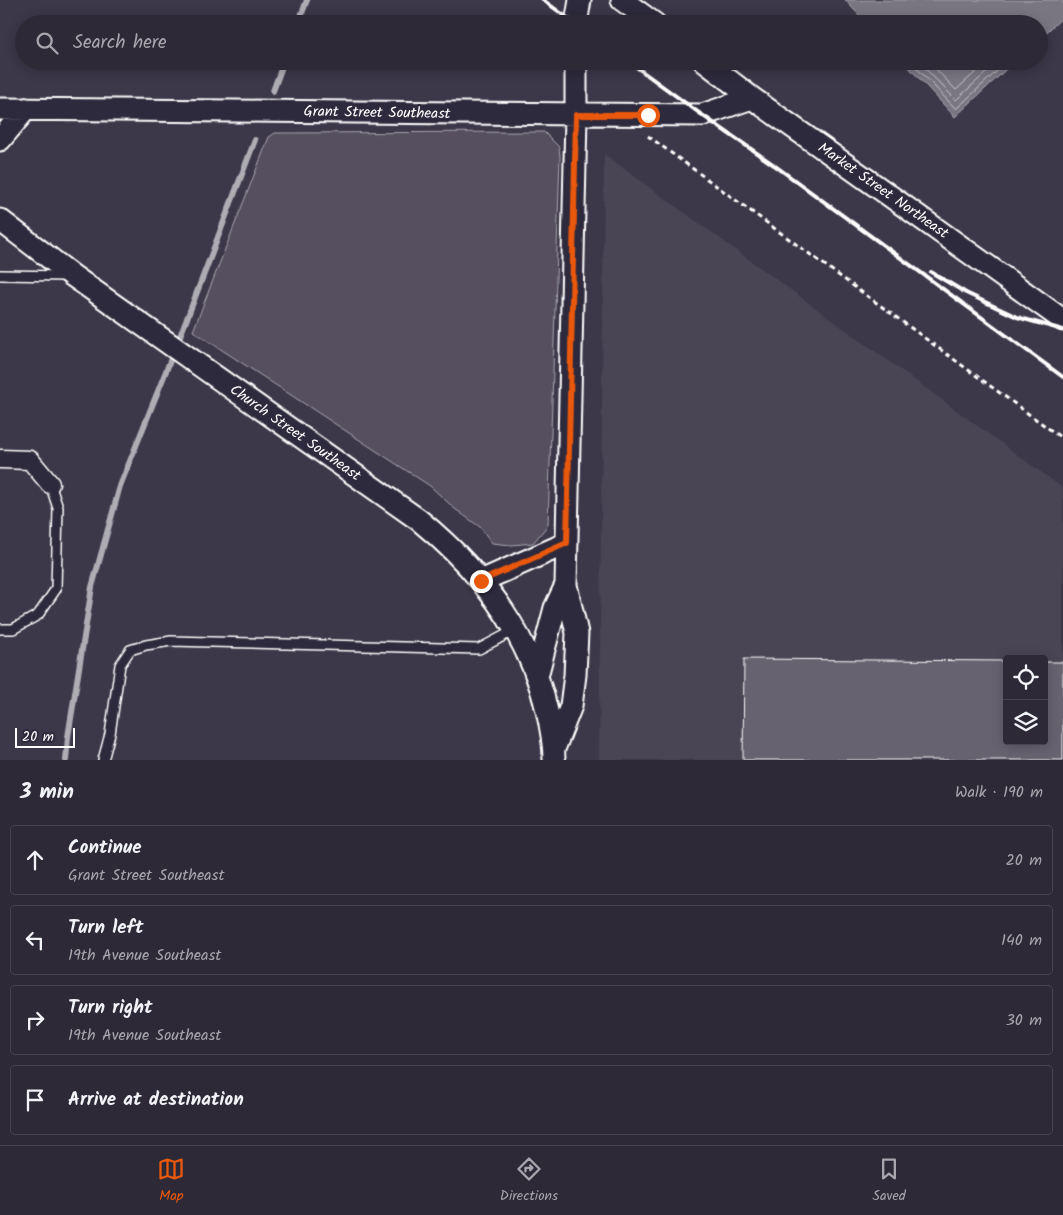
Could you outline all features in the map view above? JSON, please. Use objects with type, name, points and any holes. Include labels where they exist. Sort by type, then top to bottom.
[{"type":"street","points":[[578,15],[580,0]]},
{"type":"street","points":[[622,0],[643,15]]},
{"type":"street","points":[[554,755],[571,706],[577,633],[566,585],[576,70]]},
{"type":"street","name":"Market Street Northeast","points":[[716,70],[752,98],[1063,320]]},
{"type":"street","name":"Grant Street Southeast","points":[[0,109],[702,115],[752,98]]},
{"type":"street","points":[[0,140],[26,109]]},
{"type":"street","name":"Church Street Southeast","points":[[0,220],[72,276],[419,520],[455,552],[481,581],[501,607],[515,630],[539,683],[550,723],[554,755]]},
{"type":"street","points":[[0,459],[30,460],[50,484]]},
{"type":"street","points":[[481,581],[567,543]]},
{"type":"street","points":[[539,683],[555,608],[566,585]]},
{"type":"lane","points":[[0,276],[72,276]]},
{"type":"lane","points":[[0,629],[13,629],[38,615],[56,589],[58,508],[50,484]]},
{"type":"lane","points":[[103,760],[110,734],[120,665],[130,650],[171,641],[479,649],[515,630]]},
{"type":"path","points":[[648,115],[648,136],[1063,439]]},
{"type":"shaded area","points":[[544,132],[559,147],[560,157],[548,525],[533,543],[511,545],[492,543],[480,527],[455,509],[430,486],[193,331],[269,137],[275,133]]},
{"type":"shaded area","points":[[604,154],[1063,488],[1063,760],[599,760]]},
{"type":"water","points":[[845,0],[1063,0],[1063,17],[1048,31],[1048,15],[859,15]]},
{"type":"water","points":[[911,70],[1005,70],[955,117]]},
{"type":"building","points":[[744,659],[1003,661],[1003,745],[1048,745],[1048,662],[1063,662],[1063,760],[743,760]]},
{"type":"waterway","points":[[301,15],[307,0]]},
{"type":"waterway","points":[[273,91],[281,70]]},
{"type":"waterway","points":[[66,760],[92,587],[120,486],[186,321],[255,140]]},
{"type":"railway","points":[[543,0],[564,15]]},
{"type":"railway","points":[[640,70],[774,165],[1063,377]]},
{"type":"railway","points":[[931,272],[966,293],[1017,317],[1063,330]]},
{"type":"route","points":[[481,581],[567,543],[576,115],[648,115]]}]
